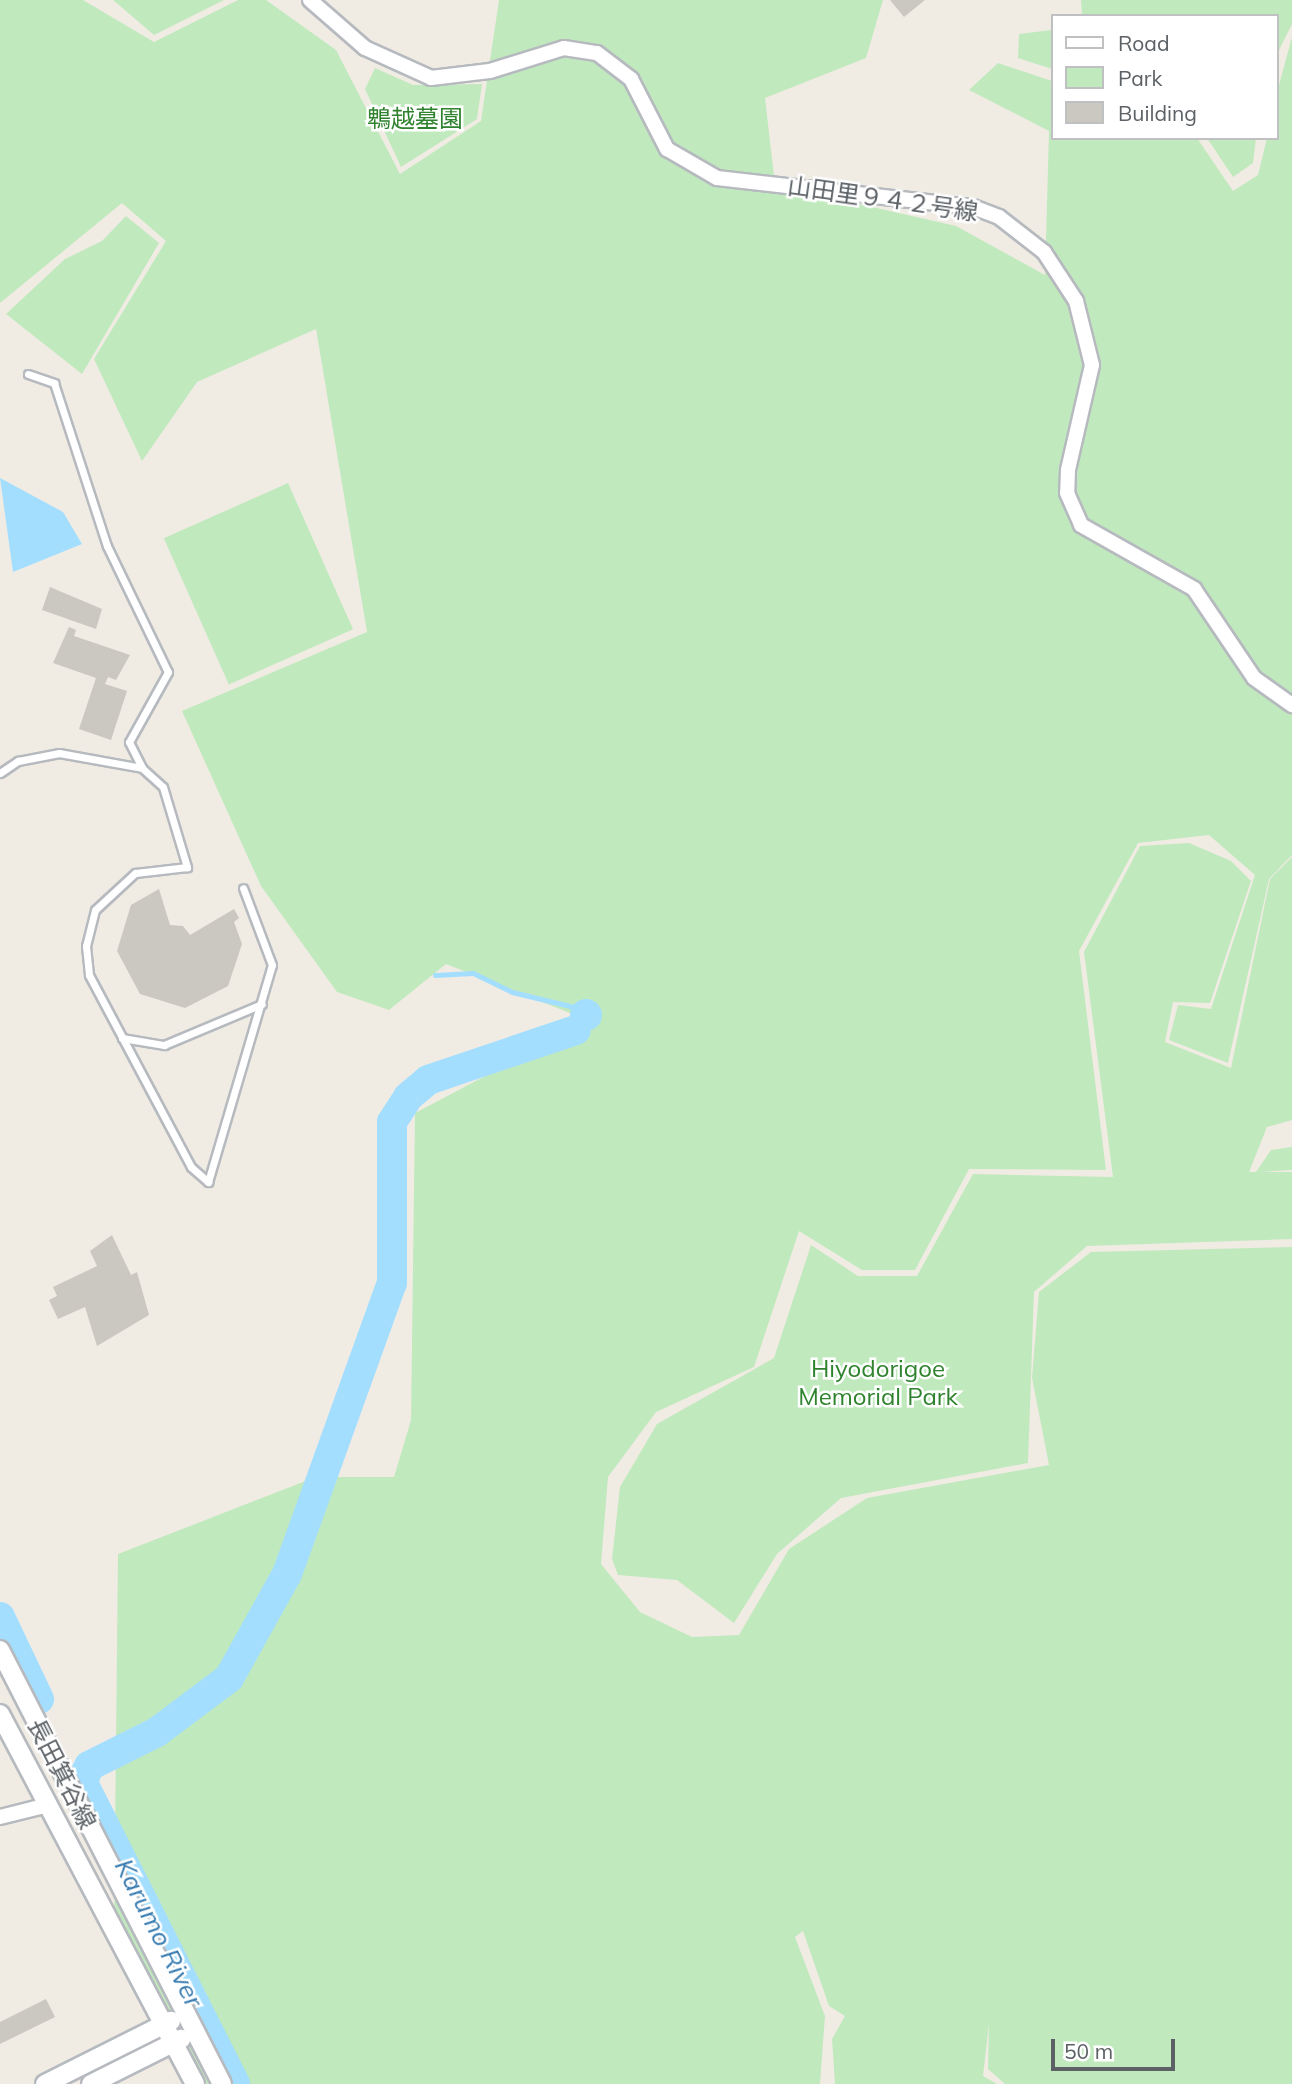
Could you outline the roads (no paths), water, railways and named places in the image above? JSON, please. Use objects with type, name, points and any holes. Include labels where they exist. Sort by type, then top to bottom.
[{"type":"street","name":"山田里９４２号線","points":[[310,0],[365,48],[397,68],[431,78],[490,71],[564,48],[597,52],[631,79],[667,149],[717,178],[973,207],[999,217],[1044,252],[1076,301],[1092,365],[1068,470],[1067,493],[1081,525],[1194,589],[1254,678],[1292,705]]},
{"type":"street","name":"長田箕谷線","points":[[0,1650],[184,2015],[222,2084]]},
{"type":"street","name":"長田箕谷線","points":[[0,1714],[195,2084]]},
{"type":"street","points":[[0,1816],[48,1805]]},
{"type":"street","points":[[46,2084],[184,2015]]},
{"type":"street","points":[[90,2084],[194,2033]]},
{"type":"lane","points":[[28,374],[54,383],[107,546],[168,672],[129,742],[142,768],[163,787],[187,867],[135,873],[95,910],[86,946],[89,975],[191,1167],[208,1182],[272,965],[243,888]]},
{"type":"lane","points":[[0,773],[18,761],[59,753],[142,768]]},
{"type":"lane","points":[[122,1038],[164,1045],[262,1004]]},
{"type":"water","points":[[0,478],[63,512],[82,544],[13,572]]},
{"type":"water","points":[[586,999],[597,1004],[602,1015],[597,1026],[586,1031],[575,1026],[570,1015],[575,1004]]},
{"type":"waterway","points":[[435,975],[473,973],[512,992],[574,1007]]},
{"type":"waterway","points":[[83,1782],[89,1766],[157,1732],[229,1678],[287,1574],[392,1283],[392,1122],[408,1097],[428,1080],[576,1030]]},
{"type":"waterway","points":[[0,1617],[39,1699]]},
{"type":"waterway","name":"Karumo River","points":[[80,1777],[235,2084]]},
{"type":"park label","name":"鵯越墓園","points":[[415,119]]},
{"type":"park label","name":"Hiyodorigoe Memorial Park","points":[[878,1383]]}]
